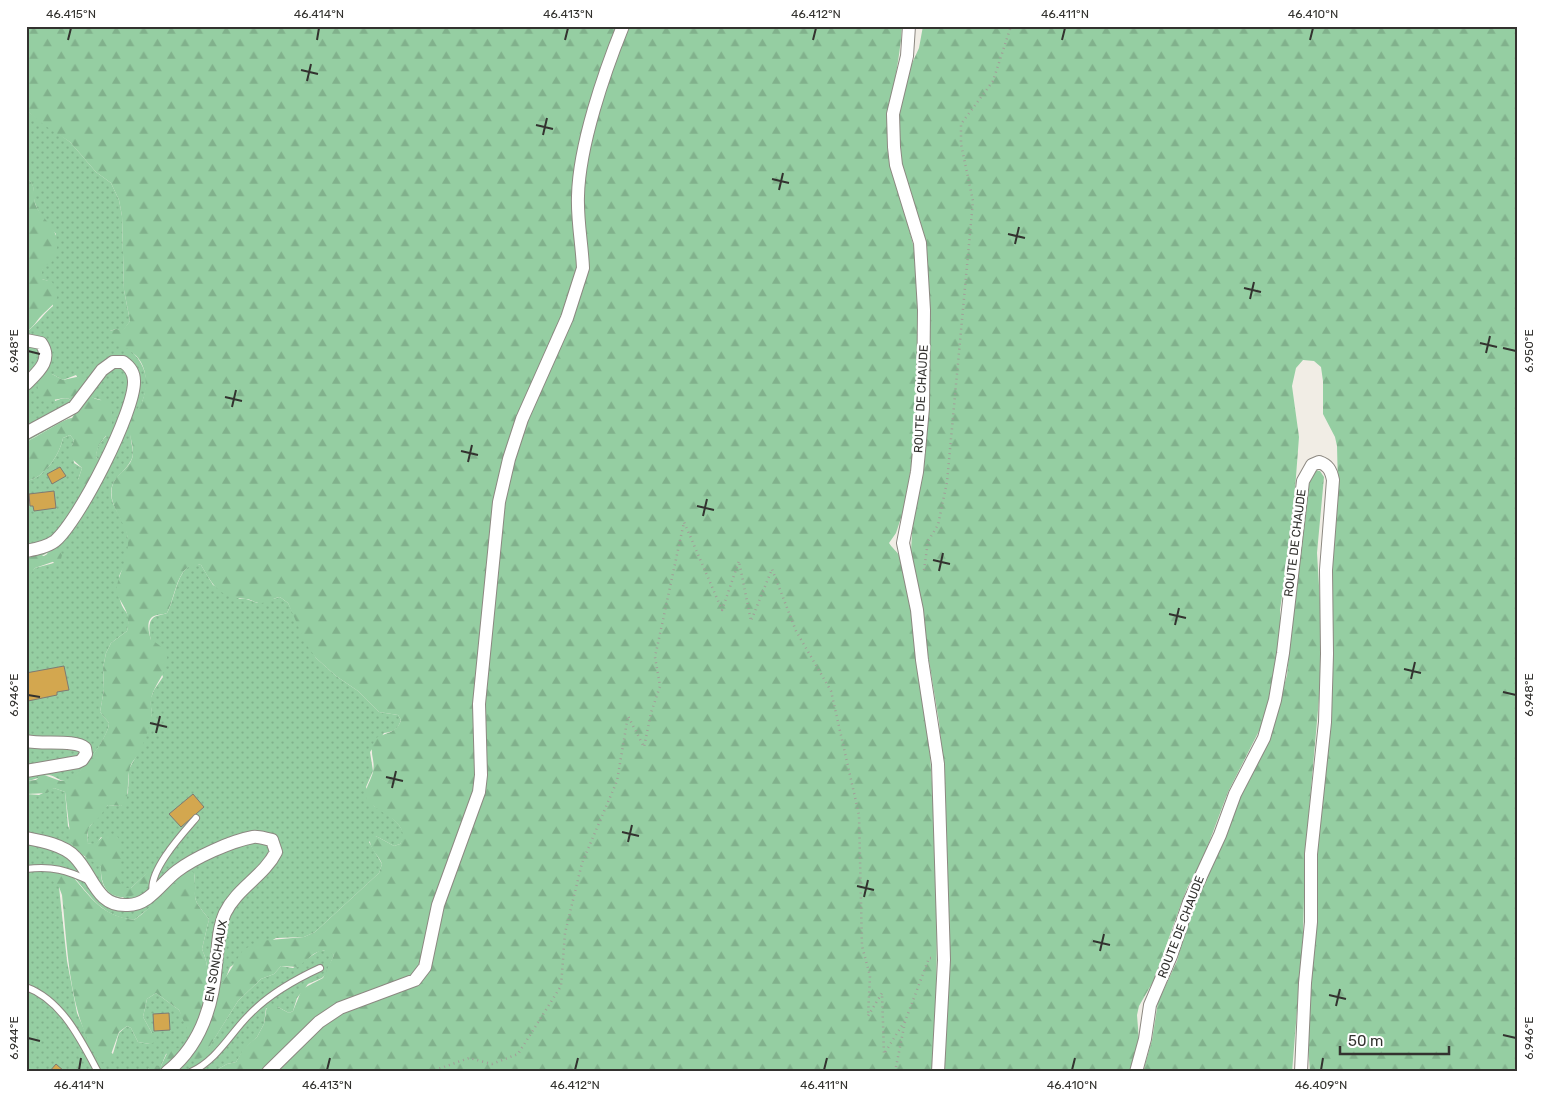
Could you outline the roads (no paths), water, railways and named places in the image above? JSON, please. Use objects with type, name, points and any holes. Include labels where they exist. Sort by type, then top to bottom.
[{"type":"street","points":[[268,1072],[306,1033],[340,1008],[407,984],[415,980],[425,967],[438,905],[479,792],[481,775],[479,704],[499,502],[509,459],[522,419],[567,318],[583,268],[578,194],[582,161],[593,115],[623,26]]},
{"type":"street","name":"ROUTE DE CHAUDE","points":[[910,26],[907,56],[893,114],[894,147],[896,165],[920,243],[924,310],[923,398],[917,472],[903,543],[917,610],[922,660],[938,764],[944,960],[938,1072]]},
{"type":"street","points":[[26,340],[32,339],[41,343],[46,353],[44,365],[26,384]]},
{"type":"street","points":[[26,432],[74,407],[102,370],[113,362],[122,362],[132,372],[134,379],[131,397],[99,475],[61,535],[51,544],[26,551]]},
{"type":"street","name":"ROUTE DE CHAUDE","points":[[1136,1072],[1150,1005],[1171,956],[1192,896],[1220,835],[1238,785],[1264,738],[1275,700],[1283,653],[1302,481],[1312,465],[1319,462],[1325,464],[1331,470],[1333,480],[1326,570],[1327,654],[1325,722],[1311,854],[1311,922],[1305,984],[1301,1072]]},
{"type":"street","points":[[26,741],[44,744],[76,743],[85,748],[86,754],[78,762],[26,771]]},
{"type":"street","name":"EN SONCHAUX","points":[[150,896],[188,863],[254,837],[272,840],[276,852],[268,867],[239,892],[224,914],[218,938],[211,1001],[191,1048],[182,1060],[167,1072]]},
{"type":"street","points":[[26,838],[68,851],[76,857],[99,895],[117,904],[128,905],[150,896]]},
{"type":"lane","points":[[150,896],[154,877],[162,862],[177,839],[196,818]]},
{"type":"lane","points":[[26,869],[52,867],[92,882]]},
{"type":"lane","points":[[191,1072],[223,1047],[249,1014],[289,983],[320,968]]},
{"type":"lane","points":[[26,987],[52,1002],[68,1021],[98,1072]]}]
